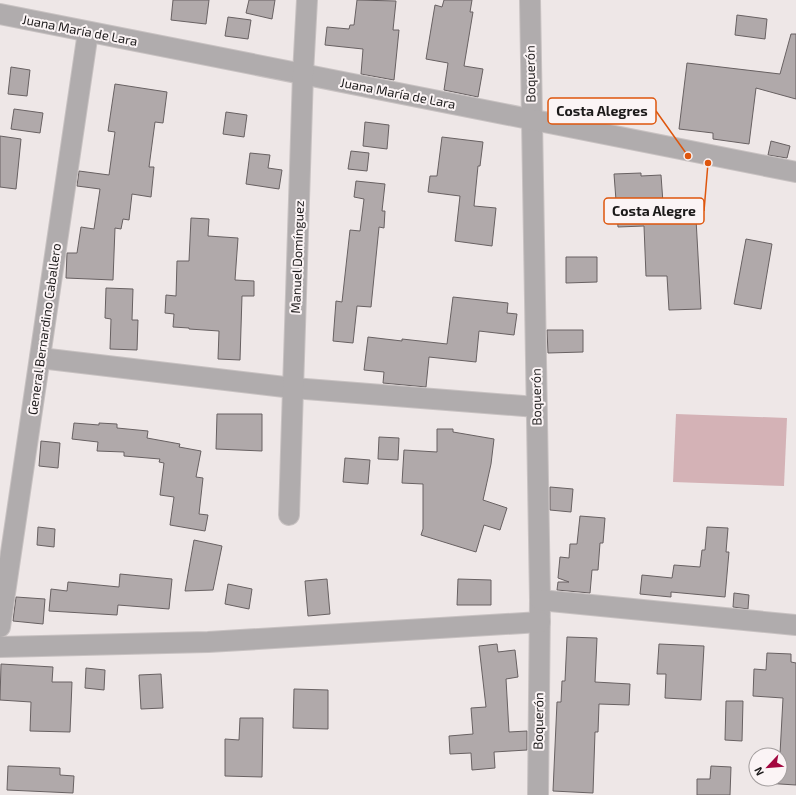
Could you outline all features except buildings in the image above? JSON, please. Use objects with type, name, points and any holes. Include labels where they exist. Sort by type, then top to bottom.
[{"type":"street","name":"Manuel Domínguez","points":[[289,515],[303,74],[307,0]]},
{"type":"street","name":"Boquerón","points":[[530,0],[540,600],[538,795]]},
{"type":"street","name":"Juana María de Lara","points":[[0,14],[796,172]]},
{"type":"street","name":"General Bernardino Caballero","points":[[0,627],[88,32]]},
{"type":"street","points":[[40,358],[293,388],[536,407]]},
{"type":"street","points":[[540,600],[796,625]]},
{"type":"street","points":[[0,647],[208,642],[540,622]]},
{"type":"shaded area","points":[[676,414],[787,418],[784,486],[673,482]]},
{"type":"place","name":"Costa Alegres","points":[[688,156]]},
{"type":"place","name":"Costa Alegre","points":[[708,163]]}]
